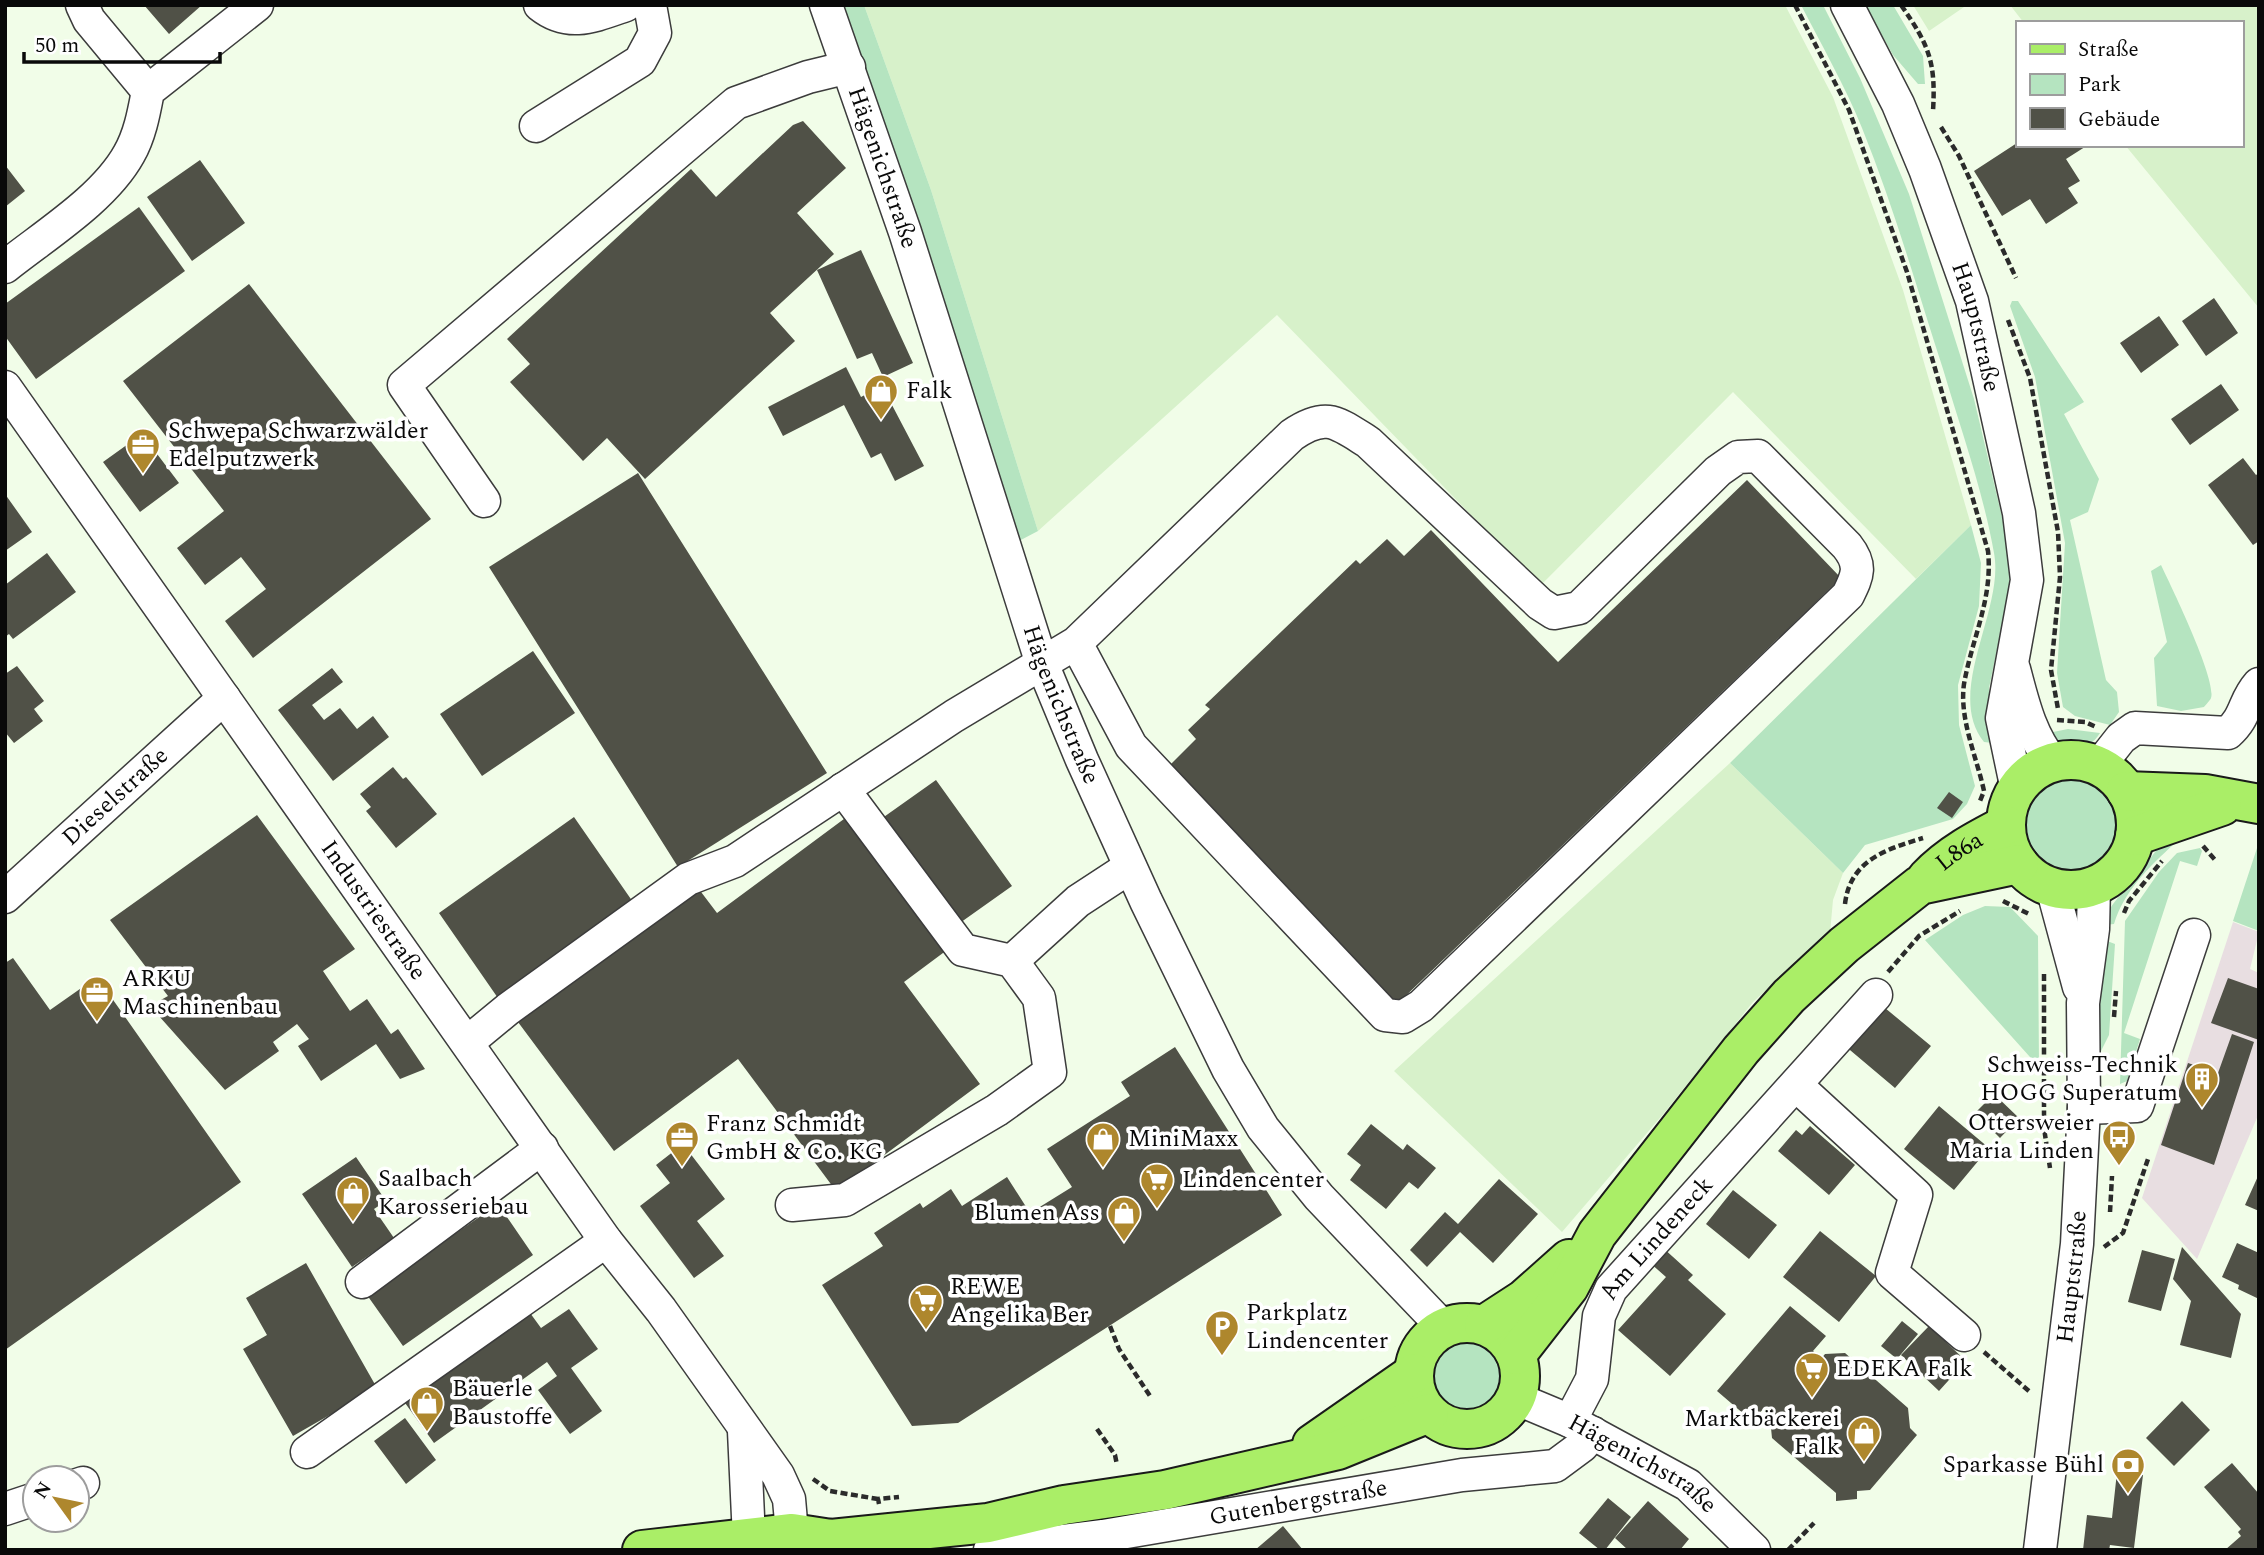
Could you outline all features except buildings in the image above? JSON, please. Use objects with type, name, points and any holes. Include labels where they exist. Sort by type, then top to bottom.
[{"type":"main road","points":[[2115,765],[2136,819],[2135,836],[2128,857],[2113,874],[2094,886],[2041,901],[2033,878],[2019,864],[2009,845],[2000,808],[2026,778],[2053,763],[2068,760],[2115,765],[2205,794],[2248,802]]},
{"type":"main road","points":[[2135,836],[2248,802]]},
{"type":"main road","name":"L86a","points":[[1597,1234],[1741,1051],[1789,996],[1844,945],[1920,885],[2000,808]]},
{"type":"main road","points":[[1920,885],[2019,864]]},
{"type":"main road","points":[[1484,1325],[1524,1299],[1597,1234]]},
{"type":"main road","points":[[1516,1355],[1569,1287],[1597,1234]]},
{"type":"main road","points":[[1464,1323],[1484,1325],[1498,1332],[1516,1355],[1521,1377],[1515,1398],[1504,1415],[1486,1426],[1466,1429],[1446,1425],[1429,1413],[1418,1395],[1415,1373],[1423,1347],[1444,1328],[1464,1323]]},
{"type":"main road","points":[[1287,1461],[1415,1373]]},
{"type":"main road","points":[[642,1550],[792,1533],[821,1520],[869,1514],[983,1504],[1064,1505],[1165,1490],[1338,1450],[1429,1413]]},
{"type":"street","points":[[82,5],[89,20],[148,91]]},
{"type":"street","points":[[5,267],[107,185],[129,153],[141,122],[148,91],[257,5]]},
{"type":"street","points":[[540,5],[554,17],[584,19],[626,5]]},
{"type":"street","points":[[536,125],[640,61],[655,33],[650,5]]},
{"type":"street","name":"Hägenichstraße","points":[[825,5],[905,232],[1041,661],[1130,867],[1228,1069],[1263,1128],[1312,1189],[1444,1328]]},
{"type":"street","name":"Hauptstraße","points":[[1847,5],[1898,104],[1972,301],[2025,550],[2027,580],[2002,718],[2000,808]]},
{"type":"street","points":[[484,501],[404,386],[736,103],[808,77],[849,67]]},
{"type":"street","name":"Industriestraße","points":[[5,387],[606,1241],[661,1310],[744,1431],[778,1475],[789,1499],[792,1533]]},
{"type":"street","points":[[468,1042],[508,1009],[688,879],[735,861],[1041,661],[1076,643],[1292,435],[1312,421],[1339,423],[1368,442],[1540,604],[1554,613],[1579,608],[1718,471],[1738,457],[1758,456],[1847,546],[1856,557],[1859,574],[1848,595],[1421,1006],[1403,1017],[1385,1015],[1131,746],[1076,643]]},
{"type":"street","name":"Hauptstraße","points":[[2013,668],[2039,746],[2053,763]]},
{"type":"street","points":[[2115,765],[2135,728],[2228,733],[2242,720],[2249,696],[2259,684]]},
{"type":"street","name":"Dieselstraße","points":[[5,897],[224,698]]},
{"type":"street","points":[[792,1205],[845,1200],[997,1110],[1050,1072],[1040,998],[1012,961],[962,950],[843,789]]},
{"type":"street","points":[[1012,961],[1078,901],[1130,867]]},
{"type":"street","name":"Hauptstraße","points":[[2040,1550],[2077,1244],[2084,1108],[2083,1003],[2093,929],[2094,886]]},
{"type":"street","name":"Hauptstraße","points":[[2041,901],[2083,1003]]},
{"type":"street","points":[[2084,1108],[2137,1106],[2194,935]]},
{"type":"street","name":"Am Lindeneck","points":[[1581,1427],[1592,1379],[1599,1316],[1611,1289],[1876,995]]},
{"type":"street","points":[[1796,1085],[1916,1195],[1892,1272],[1964,1335]]},
{"type":"street","points":[[362,1282],[542,1148]]},
{"type":"street","points":[[307,1452],[606,1241]]},
{"type":"street","name":"Hägenichstraße","points":[[1515,1398],[1581,1427],[1688,1485],[1754,1550]]},
{"type":"street","name":"Gutenbergstraße","points":[[990,1550],[1103,1536],[1462,1475],[1555,1466],[1582,1446],[1581,1427]]},
{"type":"street","points":[[744,1431],[749,1538]]},
{"type":"path","points":[[1795,5],[1849,110],[1907,272],[1988,551],[1991,575],[1986,605],[1964,686],[1965,716],[1984,791],[2000,808]]},
{"type":"path","points":[[1901,5],[1923,36],[1935,74],[1933,114]]},
{"type":"path","points":[[1940,124],[1959,156],[2016,278]]},
{"type":"path","points":[[1844,945],[1847,891],[1863,865],[1878,852],[1925,837]]},
{"type":"path","points":[[1994,900],[2041,901]]},
{"type":"path","points":[[1876,995],[1892,964],[1919,936],[1971,904]]},
{"type":"path","points":[[2044,962],[2044,1128],[2052,1181]]},
{"type":"path","points":[[2101,1249],[2123,1233],[2149,1156]]},
{"type":"path","points":[[1110,1326],[1119,1349],[1150,1396]]},
{"type":"path","points":[[1964,1335],[2058,1415]]},
{"type":"path","points":[[1788,1550],[1814,1523]]},
{"type":"shaded area","points":[[2233,922],[2259,932],[2250,969],[2259,973],[2259,1113],[2197,1259],[2142,1198]]},
{"type":"green space","points":[[839,5],[864,5],[931,190],[1038,531],[1017,542]]},
{"type":"green space","points":[[864,5],[1785,5],[1833,97],[1903,290],[1971,525],[1916,579],[1733,392],[1540,586],[1277,315],[1038,531],[931,190]]},
{"type":"green space","points":[[1801,5],[1823,5],[1860,78],[1909,194],[1974,399],[2007,538],[2011,581],[1989,688],[1993,743],[1984,742],[1973,722],[1970,699],[1972,675],[1995,575],[1994,553],[1984,507],[1874,158],[1848,97]]},
{"type":"green space","points":[[1865,5],[1893,5],[1923,56],[1925,84],[1918,84],[1893,55]]},
{"type":"green space","points":[[1913,5],[1967,5],[1929,31]]},
{"type":"green space","points":[[2010,5],[2259,5],[2259,308],[2127,147],[2243,147],[2243,21],[2022,21]]},
{"type":"green space","points":[[2012,301],[2018,301],[2084,402],[2064,414],[2099,479],[2088,512],[2070,520],[2106,680],[2117,692],[2119,712],[2110,725],[2075,716],[2063,707],[2057,673],[2065,543],[2035,377],[2010,306]]},
{"type":"green space","points":[[1971,525],[1981,563],[1979,606],[1958,685],[1959,725],[1975,786],[1967,804],[1953,819],[1865,845],[1843,873],[1730,763]]},
{"type":"green space","points":[[2161,565],[2207,673],[2211,698],[2204,707],[2181,711],[2157,706],[2154,658],[2167,642],[2151,571]]},
{"type":"green space","points":[[2068,729],[2100,733],[2089,744],[2075,746],[2061,742],[2048,733]]},
{"type":"green space","points":[[1730,763],[1843,873],[1833,900],[1830,933],[1753,1002],[1665,1112],[1562,1232],[1394,1071]]},
{"type":"green space","points":[[2073,774],[2092,778],[2109,789],[2120,806],[2124,825],[2120,844],[2109,861],[2092,872],[2073,876],[2054,872],[2037,861],[2026,844],[2022,825],[2026,806],[2037,789],[2054,778]]},
{"type":"green space","points":[[2174,835],[2174,844],[2131,890],[2114,924],[2104,925],[2116,900],[2156,851]]},
{"type":"green space","points":[[2259,842],[2259,931],[2233,921]]},
{"type":"green space","points":[[2200,848],[2202,851],[2197,866],[2180,861],[2124,1033],[2140,1039],[2127,1081],[2120,1084],[2125,921],[2159,872],[2177,853]]},
{"type":"green space","points":[[1985,906],[2010,907],[2038,936],[2039,1067],[1925,940],[1963,915]]},
{"type":"green space","points":[[2102,939],[2115,944],[2109,1035],[2098,1057]]},
{"type":"green space","points":[[1467,1337],[1482,1340],[1499,1354],[1506,1376],[1503,1391],[1489,1408],[1467,1415],[1452,1412],[1435,1398],[1428,1376],[1431,1361],[1445,1344]]},
{"type":"place","name":"Falk","points":[[881,421]]},
{"type":"place","name":"Schwepa Schwarzwälder Edelputzwerk","points":[[143,475]]},
{"type":"place","name":"ARKU Maschinenbau","points":[[97,1023]]},
{"type":"place","name":"Schweiss-Technik HOGG Superatum","points":[[2202,1109]]},
{"type":"place","name":"Ottersweier Maria Linden","points":[[2119,1167]]},
{"type":"place","name":"Franz Schmidt GmbH & Co. KG","points":[[682,1168]]},
{"type":"place","name":"MiniMaxx","points":[[1103,1169]]},
{"type":"place","name":"Lindencenter","points":[[1157,1210]]},
{"type":"place","name":"Saalbach Karosseriebau","points":[[353,1223]]},
{"type":"place","name":"Blumen Ass","points":[[1124,1243]]},
{"type":"place","name":"REWE Angelika Ber","points":[[926,1331]]},
{"type":"place","name":"Parkplatz Lindencenter","points":[[1222,1357]]},
{"type":"place","name":"EDEKA Falk","points":[[1812,1399]]},
{"type":"place","name":"Bäuerle Baustoffe","points":[[427,1433]]},
{"type":"place","name":"Marktbäckerei Falk","points":[[1864,1463]]},
{"type":"place","name":"Sparkasse Bühl","points":[[2128,1495]]}]
